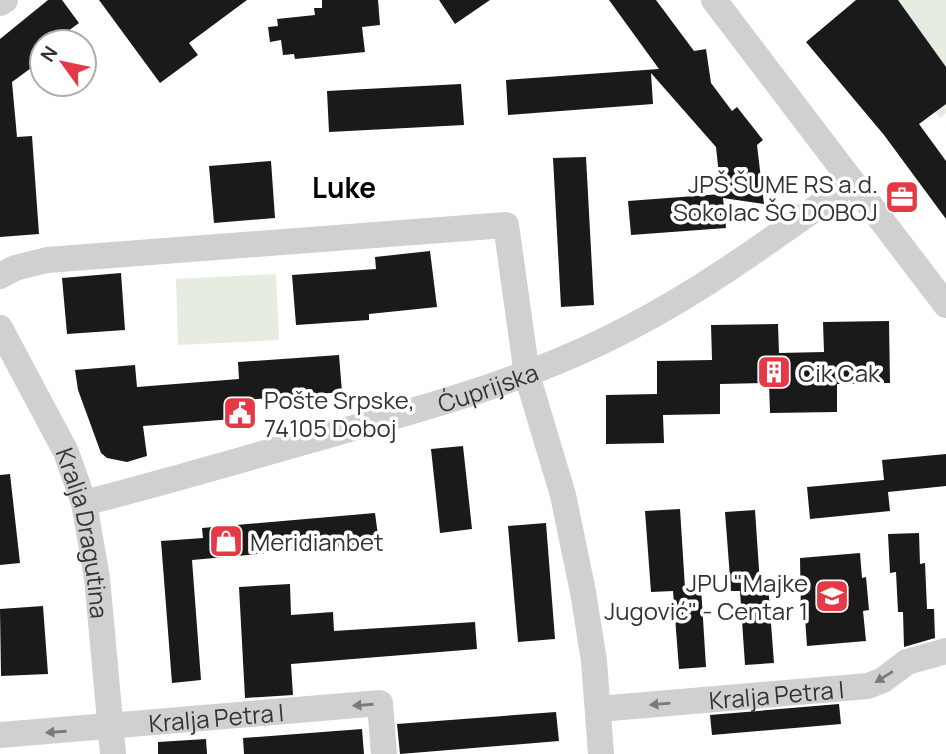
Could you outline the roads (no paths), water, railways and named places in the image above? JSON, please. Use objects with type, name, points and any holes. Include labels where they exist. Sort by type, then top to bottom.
[{"type":"street","points":[[0,3],[5,0]]},
{"type":"street","points":[[714,0],[946,305]]},
{"type":"street","name":"Ćuprijska","points":[[84,503],[416,410],[527,375],[628,329],[684,297],[734,266],[851,183]]},
{"type":"street","points":[[0,276],[15,268],[47,260],[506,225],[527,375],[568,519],[583,592],[601,754]]},
{"type":"street","name":"Kralja Dragutina","points":[[0,328],[66,452],[84,503],[97,578],[113,754]]},
{"type":"street","name":"Kralja Petra I","points":[[598,709],[868,686],[883,680],[907,662],[946,651]]},
{"type":"street","name":"Kralja Petra I","points":[[0,736],[380,704],[384,754]]},
{"type":"place","name":"JPŠ ŠUME RS a.d. Sokolac ŠG DOBOJ","points":[[902,197]]},
{"type":"place","name":"Cik Cak","points":[[774,372]]},
{"type":"place","name":"Pošte Srpske, 74105 Doboj","points":[[240,413]]},
{"type":"place","name":"Meridianbet","points":[[226,541]]},
{"type":"place","name":"JPU \"Majke Jugović\" - Centar 1","points":[[832,596]]},
{"type":"district","name":"Luke","points":[[344,187]]}]
